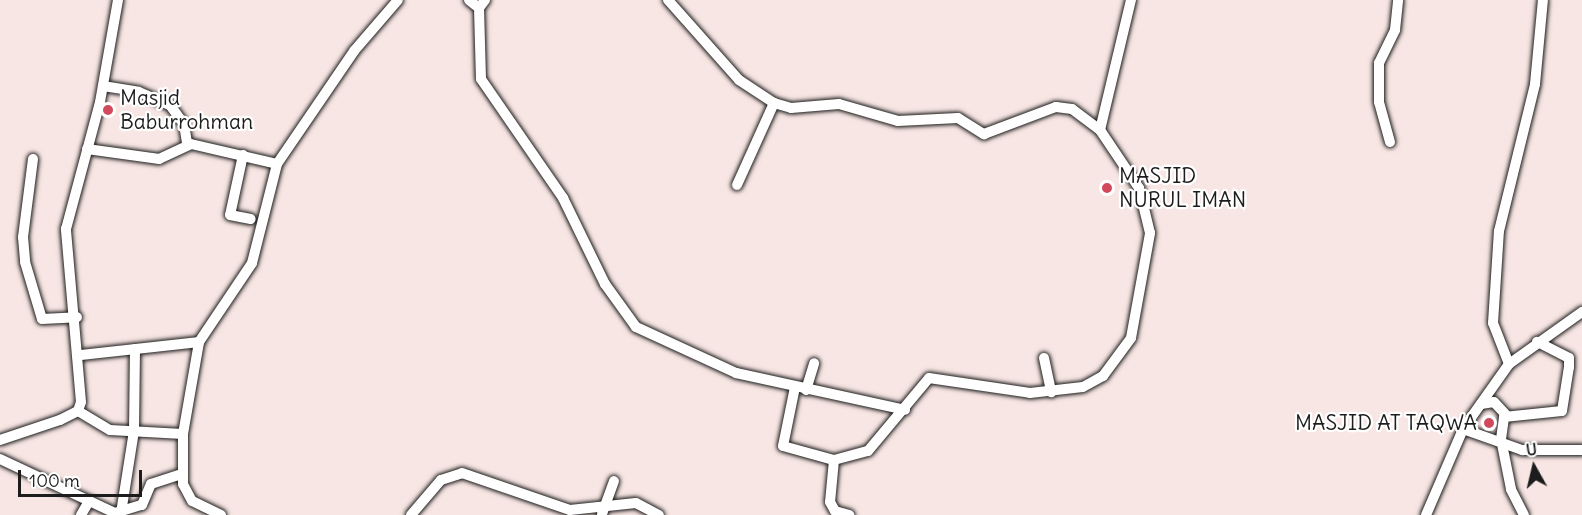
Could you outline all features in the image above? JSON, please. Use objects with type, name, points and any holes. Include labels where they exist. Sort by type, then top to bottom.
[{"type":"street","points":[[78,411],[81,355],[66,229],[103,86],[117,0]]},
{"type":"street","points":[[221,515],[188,498],[182,474],[183,434],[199,342],[252,264],[277,164],[354,51],[398,0]]},
{"type":"street","points":[[469,0],[482,4],[481,78],[563,198],[605,284],[636,327],[736,373],[800,389],[905,410]]},
{"type":"street","points":[[668,0],[739,80],[774,102],[791,108],[839,104],[898,121],[958,118],[984,134],[1048,108],[1064,108],[1100,130],[1146,203],[1147,270],[1131,338],[1116,364],[1095,382],[1051,392],[1014,392],[933,377],[863,454],[834,460],[783,446],[800,389],[814,363]]},
{"type":"street","points":[[1100,130],[1131,0]]},
{"type":"street","points":[[1390,142],[1379,102],[1379,63],[1395,30],[1398,0]]},
{"type":"street","points":[[1509,364],[1493,323],[1499,231],[1535,84],[1543,0]]},
{"type":"street","points":[[103,86],[144,93],[170,105],[184,124],[187,144]]},
{"type":"street","points":[[737,185],[774,102]]},
{"type":"street","points":[[87,149],[159,159],[187,144],[277,164]]},
{"type":"street","points":[[243,155],[230,214],[251,219]]},
{"type":"street","points":[[33,159],[23,237],[25,262],[42,319],[77,317]]},
{"type":"street","points":[[1426,515],[1463,429],[1509,364],[1582,312]]},
{"type":"street","points":[[81,355],[199,342]]},
{"type":"street","points":[[1481,404],[1494,402],[1506,415],[1548,415],[1564,409],[1569,358],[1537,342]]},
{"type":"street","points":[[121,513],[134,431],[135,349]]},
{"type":"street","points":[[1044,358],[1051,392]]},
{"type":"street","points":[[78,411],[100,427],[183,434]]},
{"type":"street","points":[[0,440],[78,411]]},
{"type":"street","points":[[1506,415],[1501,439],[1511,489],[1524,515]]},
{"type":"street","points":[[1463,429],[1501,439],[1522,450],[1582,450]]},
{"type":"street","points":[[0,459],[89,501],[121,513],[142,505],[151,484],[182,474]]},
{"type":"street","points":[[834,460],[830,502],[835,511],[849,515]]},
{"type":"street","points":[[411,515],[441,480],[462,473],[570,510],[603,512],[642,504],[659,515]]},
{"type":"street","points":[[603,512],[614,481]]},
{"type":"street","points":[[81,515],[89,501]]},
{"type":"place","name":"Masjid Baburrohman","points":[[108,110]]},
{"type":"place","name":"MASJID NURUL IMAN","points":[[1107,188]]},
{"type":"place","name":"MASJID AT TAQWA","points":[[1489,423]]}]
